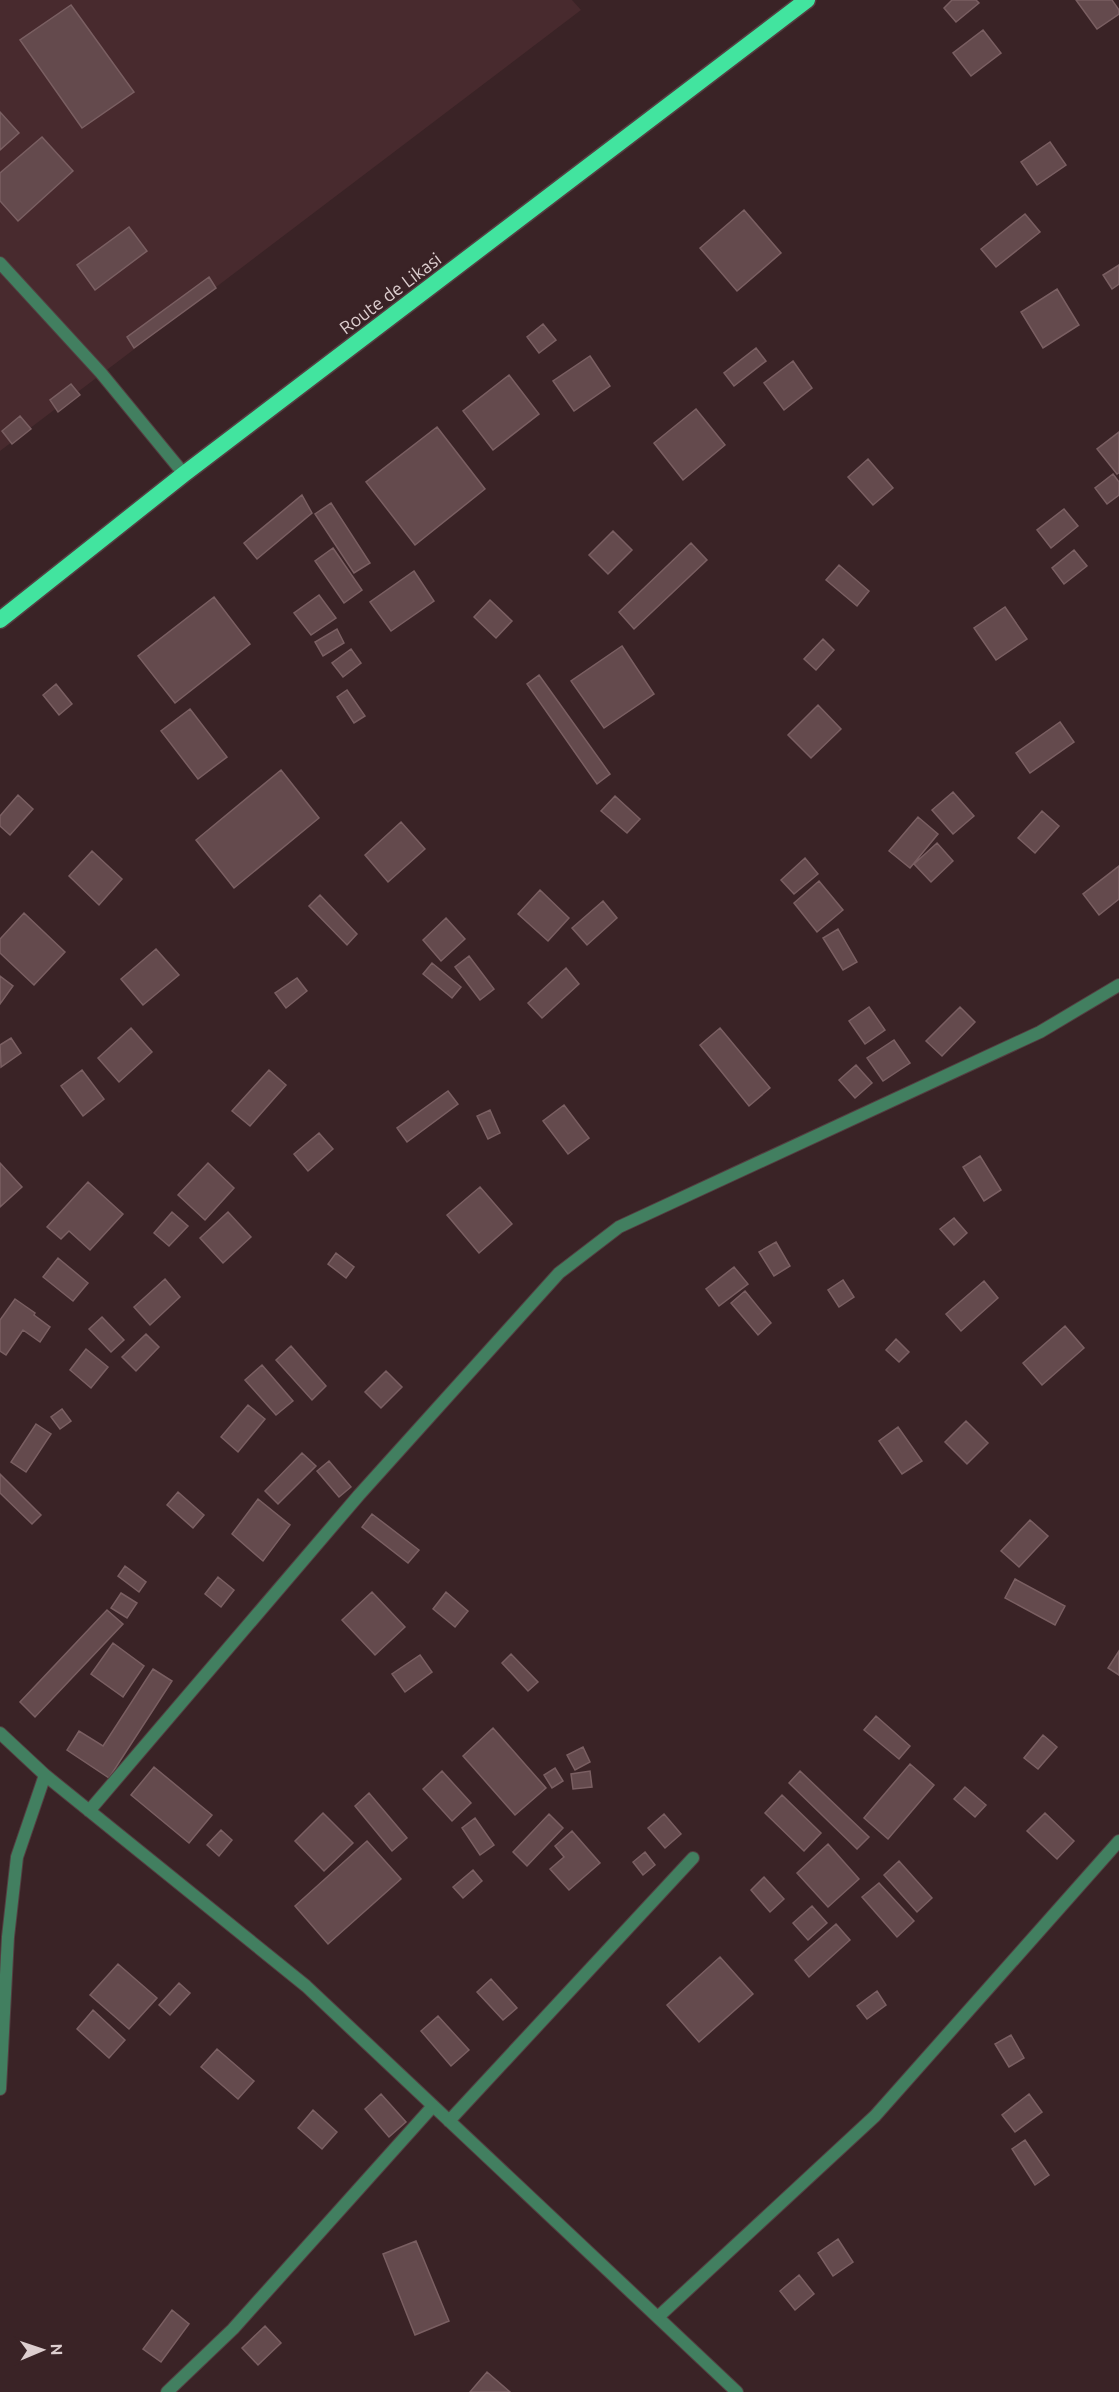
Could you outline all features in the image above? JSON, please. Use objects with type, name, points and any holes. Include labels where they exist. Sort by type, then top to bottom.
[{"type":"highway","name":"Route de Likasi","points":[[0,620],[184,474],[807,0]]},
{"type":"street","points":[[0,263],[101,374],[184,474]]},
{"type":"street","points":[[89,1811],[359,1495],[559,1273],[619,1227],[1040,1032],[1119,985]]},
{"type":"street","points":[[0,1733],[45,1775],[306,1986],[737,2392]]},
{"type":"street","points":[[0,2089],[8,1937],[18,1857],[45,1775]]},
{"type":"street","points":[[658,2317],[875,2116],[1119,1841]]},
{"type":"street","points":[[449,2121],[693,1858]]},
{"type":"street","points":[[167,2392],[233,2329],[433,2106]]},
{"type":"shaded area","points":[[0,0],[572,0],[581,10],[0,451]]},
{"type":"building","points":[[952,0],[976,0],[979,3],[956,22],[944,8]]},
{"type":"building","points":[[1076,0],[1112,0],[1119,14],[1097,29]]},
{"type":"building","points":[[71,5],[134,92],[82,128],[20,40]]},
{"type":"building","points":[[983,30],[1001,53],[971,76],[953,53]]},
{"type":"building","points":[[0,112],[19,133],[0,150]]},
{"type":"building","points":[[42,137],[73,171],[18,221],[0,201],[0,173]]},
{"type":"building","points":[[1050,142],[1066,165],[1037,185],[1021,162]]},
{"type":"building","points":[[744,210],[781,253],[737,291],[700,248]]},
{"type":"building","points":[[1025,214],[1040,232],[996,267],[981,249]]},
{"type":"building","points":[[129,227],[147,251],[95,290],[77,265]]},
{"type":"building","points":[[1119,265],[1119,284],[1112,289],[1103,275]]},
{"type":"building","points":[[209,277],[216,288],[134,348],[127,337]]},
{"type":"building","points":[[1057,289],[1079,325],[1043,348],[1021,312]]},
{"type":"building","points":[[543,324],[556,340],[539,353],[527,337]]},
{"type":"building","points":[[756,348],[766,361],[734,386],[724,373]]},
{"type":"building","points":[[590,356],[610,386],[574,411],[553,381]]},
{"type":"building","points":[[793,361],[812,388],[784,410],[764,383]]},
{"type":"building","points":[[509,375],[539,414],[493,450],[463,411]]},
{"type":"building","points":[[71,384],[80,395],[58,412],[50,400]]},
{"type":"building","points":[[696,409],[725,445],[683,480],[654,443]]},
{"type":"building","points":[[20,416],[31,429],[12,444],[2,431]]},
{"type":"building","points":[[437,427],[485,489],[415,545],[366,482]]},
{"type":"building","points":[[1119,432],[1119,473],[1117,474],[1097,449]]},
{"type":"building","points":[[868,459],[893,488],[873,505],[848,477]]},
{"type":"building","points":[[1113,474],[1119,482],[1119,495],[1107,504],[1095,488]]},
{"type":"building","points":[[302,495],[312,513],[257,559],[244,543]]},
{"type":"building","points":[[331,503],[370,563],[354,573],[315,514]]},
{"type":"building","points":[[1064,509],[1078,526],[1051,548],[1037,530]]},
{"type":"building","points":[[613,531],[632,550],[608,574],[589,555]]},
{"type":"building","points":[[691,543],[707,560],[634,629],[619,612]]},
{"type":"building","points":[[333,548],[362,590],[344,603],[315,561]]},
{"type":"building","points":[[1074,550],[1087,566],[1064,584],[1052,568]]},
{"type":"building","points":[[839,565],[869,591],[857,606],[826,580]]},
{"type":"building","points":[[414,571],[434,601],[391,631],[370,602]]},
{"type":"building","points":[[319,595],[336,618],[311,635],[294,613]]},
{"type":"building","points":[[214,597],[250,644],[175,703],[138,656]]},
{"type":"building","points":[[490,600],[512,621],[496,638],[474,617]]},
{"type":"building","points":[[1005,607],[1027,639],[996,660],[974,628]]},
{"type":"building","points":[[337,629],[344,643],[323,656],[315,642]]},
{"type":"building","points":[[823,639],[834,650],[816,670],[804,659]]},
{"type":"building","points":[[622,646],[654,694],[604,728],[571,681]]},
{"type":"building","points":[[351,649],[361,663],[343,677],[332,663]]},
{"type":"building","points":[[539,675],[610,774],[597,784],[527,684]]},
{"type":"building","points":[[56,684],[72,704],[59,715],[43,695]]},
{"type":"building","points":[[347,690],[365,716],[354,723],[337,697]]},
{"type":"building","points":[[818,705],[841,729],[811,758],[788,735]]},
{"type":"building","points":[[190,709],[227,757],[198,779],[161,731]]},
{"type":"building","points":[[1060,722],[1074,742],[1030,773],[1016,753]]},
{"type":"building","points":[[281,770],[319,818],[234,888],[196,840]]},
{"type":"building","points":[[953,792],[974,816],[953,834],[932,810]]},
{"type":"building","points":[[18,795],[33,809],[10,835],[0,826],[0,816]]},
{"type":"building","points":[[615,796],[640,819],[627,833],[601,811]]},
{"type":"building","points":[[1042,811],[1059,826],[1035,853],[1018,838]]},
{"type":"building","points":[[918,817],[938,834],[910,868],[889,851]]},
{"type":"building","points":[[401,822],[425,849],[388,882],[365,855]]},
{"type":"building","points":[[937,843],[953,861],[931,882],[914,864]]},
{"type":"building","points":[[92,851],[122,879],[99,905],[69,876]]},
{"type":"building","points":[[805,858],[818,874],[794,894],[781,880]]},
{"type":"building","points":[[1119,866],[1119,899],[1099,915],[1083,894]]},
{"type":"building","points":[[819,881],[843,910],[817,932],[794,903]]},
{"type":"building","points":[[540,890],[569,918],[548,941],[518,914]]},
{"type":"building","points":[[320,895],[357,934],[347,945],[309,906]]},
{"type":"building","points":[[603,901],[617,918],[587,945],[572,928]]},
{"type":"building","points":[[24,913],[65,952],[34,985],[0,953],[0,939]]},
{"type":"building","points":[[446,918],[465,939],[441,961],[423,940]]},
{"type":"building","points":[[838,929],[857,962],[843,970],[823,938]]},
{"type":"building","points":[[156,949],[179,975],[143,1005],[121,979]]},
{"type":"building","points":[[469,956],[494,989],[480,1000],[455,967]]},
{"type":"building","points":[[432,963],[461,987],[452,998],[423,974]]},
{"type":"building","points":[[566,968],[579,984],[542,1018],[528,1003]]},
{"type":"building","points":[[0,976],[13,986],[0,1004]]},
{"type":"building","points":[[297,978],[307,991],[286,1008],[275,993]]},
{"type":"building","points":[[869,1007],[885,1030],[865,1044],[849,1021]]},
{"type":"building","points":[[960,1007],[975,1022],[942,1056],[926,1041]]},
{"type":"building","points":[[131,1028],[152,1052],[119,1082],[98,1058]]},
{"type":"building","points":[[720,1028],[770,1088],[749,1106],[700,1045]]},
{"type":"building","points":[[11,1038],[21,1053],[1,1067],[0,1045]]},
{"type":"building","points":[[894,1040],[910,1063],[883,1081],[867,1058]]},
{"type":"building","points":[[856,1065],[872,1083],[855,1098],[839,1080]]},
{"type":"building","points":[[82,1070],[104,1099],[83,1116],[61,1086]]},
{"type":"building","points":[[269,1070],[286,1085],[250,1126],[232,1111]]},
{"type":"building","points":[[448,1091],[458,1104],[407,1142],[397,1128]]},
{"type":"building","points":[[564,1105],[589,1138],[568,1154],[543,1121]]},
{"type":"building","points":[[490,1110],[500,1133],[488,1139],[477,1116]]},
{"type":"building","points":[[319,1133],[333,1149],[308,1171],[294,1154]]},
{"type":"building","points":[[980,1156],[1001,1190],[984,1201],[963,1167]]},
{"type":"building","points":[[0,1163],[22,1187],[0,1207]]},
{"type":"building","points":[[208,1163],[234,1188],[205,1220],[178,1195]]},
{"type":"building","points":[[88,1182],[123,1214],[90,1250],[69,1231],[61,1239],[47,1227]]},
{"type":"building","points":[[480,1187],[512,1224],[479,1253],[447,1215]]},
{"type":"building","points":[[172,1212],[188,1226],[169,1246],[154,1233]]},
{"type":"building","points":[[228,1212],[251,1237],[223,1263],[200,1238]]},
{"type":"building","points":[[954,1218],[967,1233],[954,1245],[940,1229]]},
{"type":"building","points":[[776,1242],[790,1266],[774,1276],[759,1252]]},
{"type":"building","points":[[336,1253],[354,1267],[346,1278],[328,1264]]},
{"type":"building","points":[[58,1258],[88,1283],[73,1301],[43,1277]]},
{"type":"building","points":[[734,1267],[748,1284],[719,1306],[706,1289]]},
{"type":"building","points":[[165,1279],[180,1297],[150,1325],[134,1307]]},
{"type":"building","points":[[843,1280],[854,1297],[839,1307],[828,1290]]},
{"type":"building","points":[[984,1281],[998,1298],[961,1331],[946,1314]]},
{"type":"building","points":[[745,1291],[771,1323],[758,1335],[731,1303]]},
{"type":"building","points":[[15,1299],[50,1327],[40,1342],[23,1330],[6,1355],[0,1351],[0,1320]]},
{"type":"building","points":[[102,1317],[124,1340],[111,1352],[89,1329]]},
{"type":"building","points":[[1065,1326],[1084,1348],[1042,1385],[1023,1363]]},
{"type":"building","points":[[146,1334],[159,1347],[136,1371],[122,1357]]},
{"type":"building","points":[[896,1339],[909,1352],[899,1362],[886,1350]]},
{"type":"building","points":[[291,1346],[326,1386],[312,1400],[276,1360]]},
{"type":"building","points":[[86,1349],[108,1367],[91,1388],[70,1370]]},
{"type":"building","points":[[262,1365],[293,1401],[276,1415],[245,1380]]},
{"type":"building","points":[[386,1371],[402,1387],[381,1408],[365,1392]]},
{"type":"building","points":[[248,1405],[265,1419],[238,1452],[221,1437]]},
{"type":"building","points":[[62,1409],[71,1421],[60,1429],[51,1417]]},
{"type":"building","points":[[966,1421],[988,1443],[967,1464],[945,1442]]},
{"type":"building","points":[[36,1424],[51,1434],[26,1472],[11,1462]]},
{"type":"building","points":[[898,1427],[922,1461],[902,1474],[879,1441]]},
{"type":"building","points":[[302,1453],[316,1466],[278,1504],[265,1491]]},
{"type":"building","points":[[329,1461],[351,1487],[339,1497],[317,1471]]},
{"type":"building","points":[[0,1474],[41,1515],[32,1524],[0,1493]]},
{"type":"building","points":[[178,1492],[204,1515],[193,1528],[167,1505]]},
{"type":"building","points":[[258,1499],[290,1525],[263,1561],[232,1534]]},
{"type":"building","points":[[372,1514],[419,1550],[408,1563],[362,1527]]},
{"type":"building","points":[[1030,1520],[1048,1536],[1019,1567],[1001,1551]]},
{"type":"building","points":[[125,1566],[146,1582],[139,1592],[118,1576]]},
{"type":"building","points":[[218,1577],[234,1590],[221,1607],[205,1594]]},
{"type":"building","points":[[1015,1579],[1065,1606],[1055,1625],[1005,1598]]},
{"type":"building","points":[[372,1592],[405,1627],[375,1655],[342,1620]]},
{"type":"building","points":[[446,1592],[468,1611],[455,1627],[433,1609]]},
{"type":"building","points":[[121,1593],[137,1603],[127,1618],[111,1608]]},
{"type":"building","points":[[107,1610],[123,1624],[35,1717],[20,1702]]},
{"type":"building","points":[[113,1643],[144,1666],[123,1697],[91,1674]]},
{"type":"building","points":[[1119,1651],[1119,1675],[1108,1668]]},
{"type":"building","points":[[511,1654],[538,1682],[528,1691],[502,1663]]},
{"type":"building","points":[[420,1655],[432,1672],[405,1692],[392,1674]]},
{"type":"building","points":[[153,1669],[172,1681],[109,1778],[67,1750],[79,1731],[103,1746]]},
{"type":"building","points":[[876,1716],[910,1746],[899,1759],[864,1730]]},
{"type":"building","points":[[493,1728],[546,1788],[515,1815],[463,1756]]},
{"type":"building","points":[[1043,1735],[1057,1747],[1038,1769],[1024,1758]]},
{"type":"building","points":[[583,1747],[590,1762],[575,1770],[567,1755]]},
{"type":"building","points":[[910,1764],[934,1785],[888,1839],[864,1818]]},
{"type":"building","points":[[154,1767],[212,1815],[189,1843],[131,1795]]},
{"type":"building","points":[[555,1768],[563,1781],[552,1788],[544,1775]]},
{"type":"building","points":[[442,1771],[471,1803],[452,1821],[423,1789]]},
{"type":"building","points":[[590,1771],[592,1787],[573,1789],[571,1774]]},
{"type":"building","points":[[800,1771],[869,1837],[857,1849],[789,1783]]},
{"type":"building","points":[[965,1787],[986,1805],[975,1817],[954,1799]]},
{"type":"building","points":[[369,1793],[407,1838],[392,1851],[355,1806]]},
{"type":"building","points":[[782,1795],[821,1833],[804,1851],[765,1813]]},
{"type":"building","points":[[323,1813],[353,1843],[324,1871],[295,1841]]},
{"type":"building","points":[[1045,1813],[1074,1841],[1057,1859],[1027,1831]]},
{"type":"building","points":[[549,1814],[563,1828],[527,1866],[513,1852]]},
{"type":"building","points":[[664,1814],[681,1834],[665,1848],[648,1828]]},
{"type":"building","points":[[475,1818],[494,1845],[480,1855],[462,1828]]},
{"type":"building","points":[[221,1830],[232,1840],[219,1856],[207,1845]]},
{"type":"building","points":[[572,1831],[600,1863],[569,1890],[550,1869],[564,1857],[555,1846]]},
{"type":"building","points":[[367,1841],[401,1879],[328,1944],[295,1906]]},
{"type":"building","points":[[828,1844],[859,1879],[828,1907],[797,1873]]},
{"type":"building","points":[[645,1852],[655,1865],[643,1875],[633,1862]]},
{"type":"building","points":[[899,1861],[932,1898],[917,1912],[884,1875]]},
{"type":"building","points":[[473,1870],[482,1881],[463,1898],[453,1887]]},
{"type":"building","points":[[764,1877],[784,1899],[770,1912],[751,1890]]},
{"type":"building","points":[[879,1883],[914,1921],[897,1937],[862,1897]]},
{"type":"building","points":[[812,1906],[827,1923],[808,1940],[793,1923]]},
{"type":"building","points":[[836,1924],[850,1940],[809,1977],[795,1960]]},
{"type":"building","points":[[720,1957],[753,1994],[699,2042],[667,2005]]},
{"type":"building","points":[[118,1964],[157,1998],[129,2029],[90,1995]]},
{"type":"building","points":[[491,1979],[517,2008],[503,2020],[477,1992]]},
{"type":"building","points":[[179,1983],[190,1993],[170,2015],[159,2005]]},
{"type":"building","points":[[877,1991],[886,2005],[867,2019],[857,2006]]},
{"type":"building","points":[[93,2010],[125,2040],[109,2058],[77,2029]]},
{"type":"building","points":[[438,2016],[469,2050],[451,2066],[421,2031]]},
{"type":"building","points":[[1011,2035],[1024,2058],[1009,2067],[995,2044]]},
{"type":"building","points":[[217,2049],[254,2081],[238,2099],[201,2067]]},
{"type":"building","points":[[381,2094],[406,2122],[389,2137],[365,2109]]},
{"type":"building","points":[[1029,2094],[1042,2112],[1015,2132],[1002,2115]]},
{"type":"building","points":[[313,2110],[337,2132],[322,2149],[298,2128]]},
{"type":"building","points":[[1025,2140],[1049,2175],[1035,2185],[1012,2149]]},
{"type":"building","points":[[838,2239],[853,2262],[833,2276],[818,2253]]},
{"type":"building","points":[[416,2241],[449,2321],[415,2335],[383,2254]]},
{"type":"building","points":[[799,2275],[814,2294],[795,2310],[780,2291]]},
{"type":"building","points":[[172,2310],[189,2324],[161,2362],[143,2349]]},
{"type":"building","points":[[265,2326],[281,2343],[258,2365],[242,2348]]},
{"type":"building","points":[[487,2372],[510,2392],[470,2392]]}]
